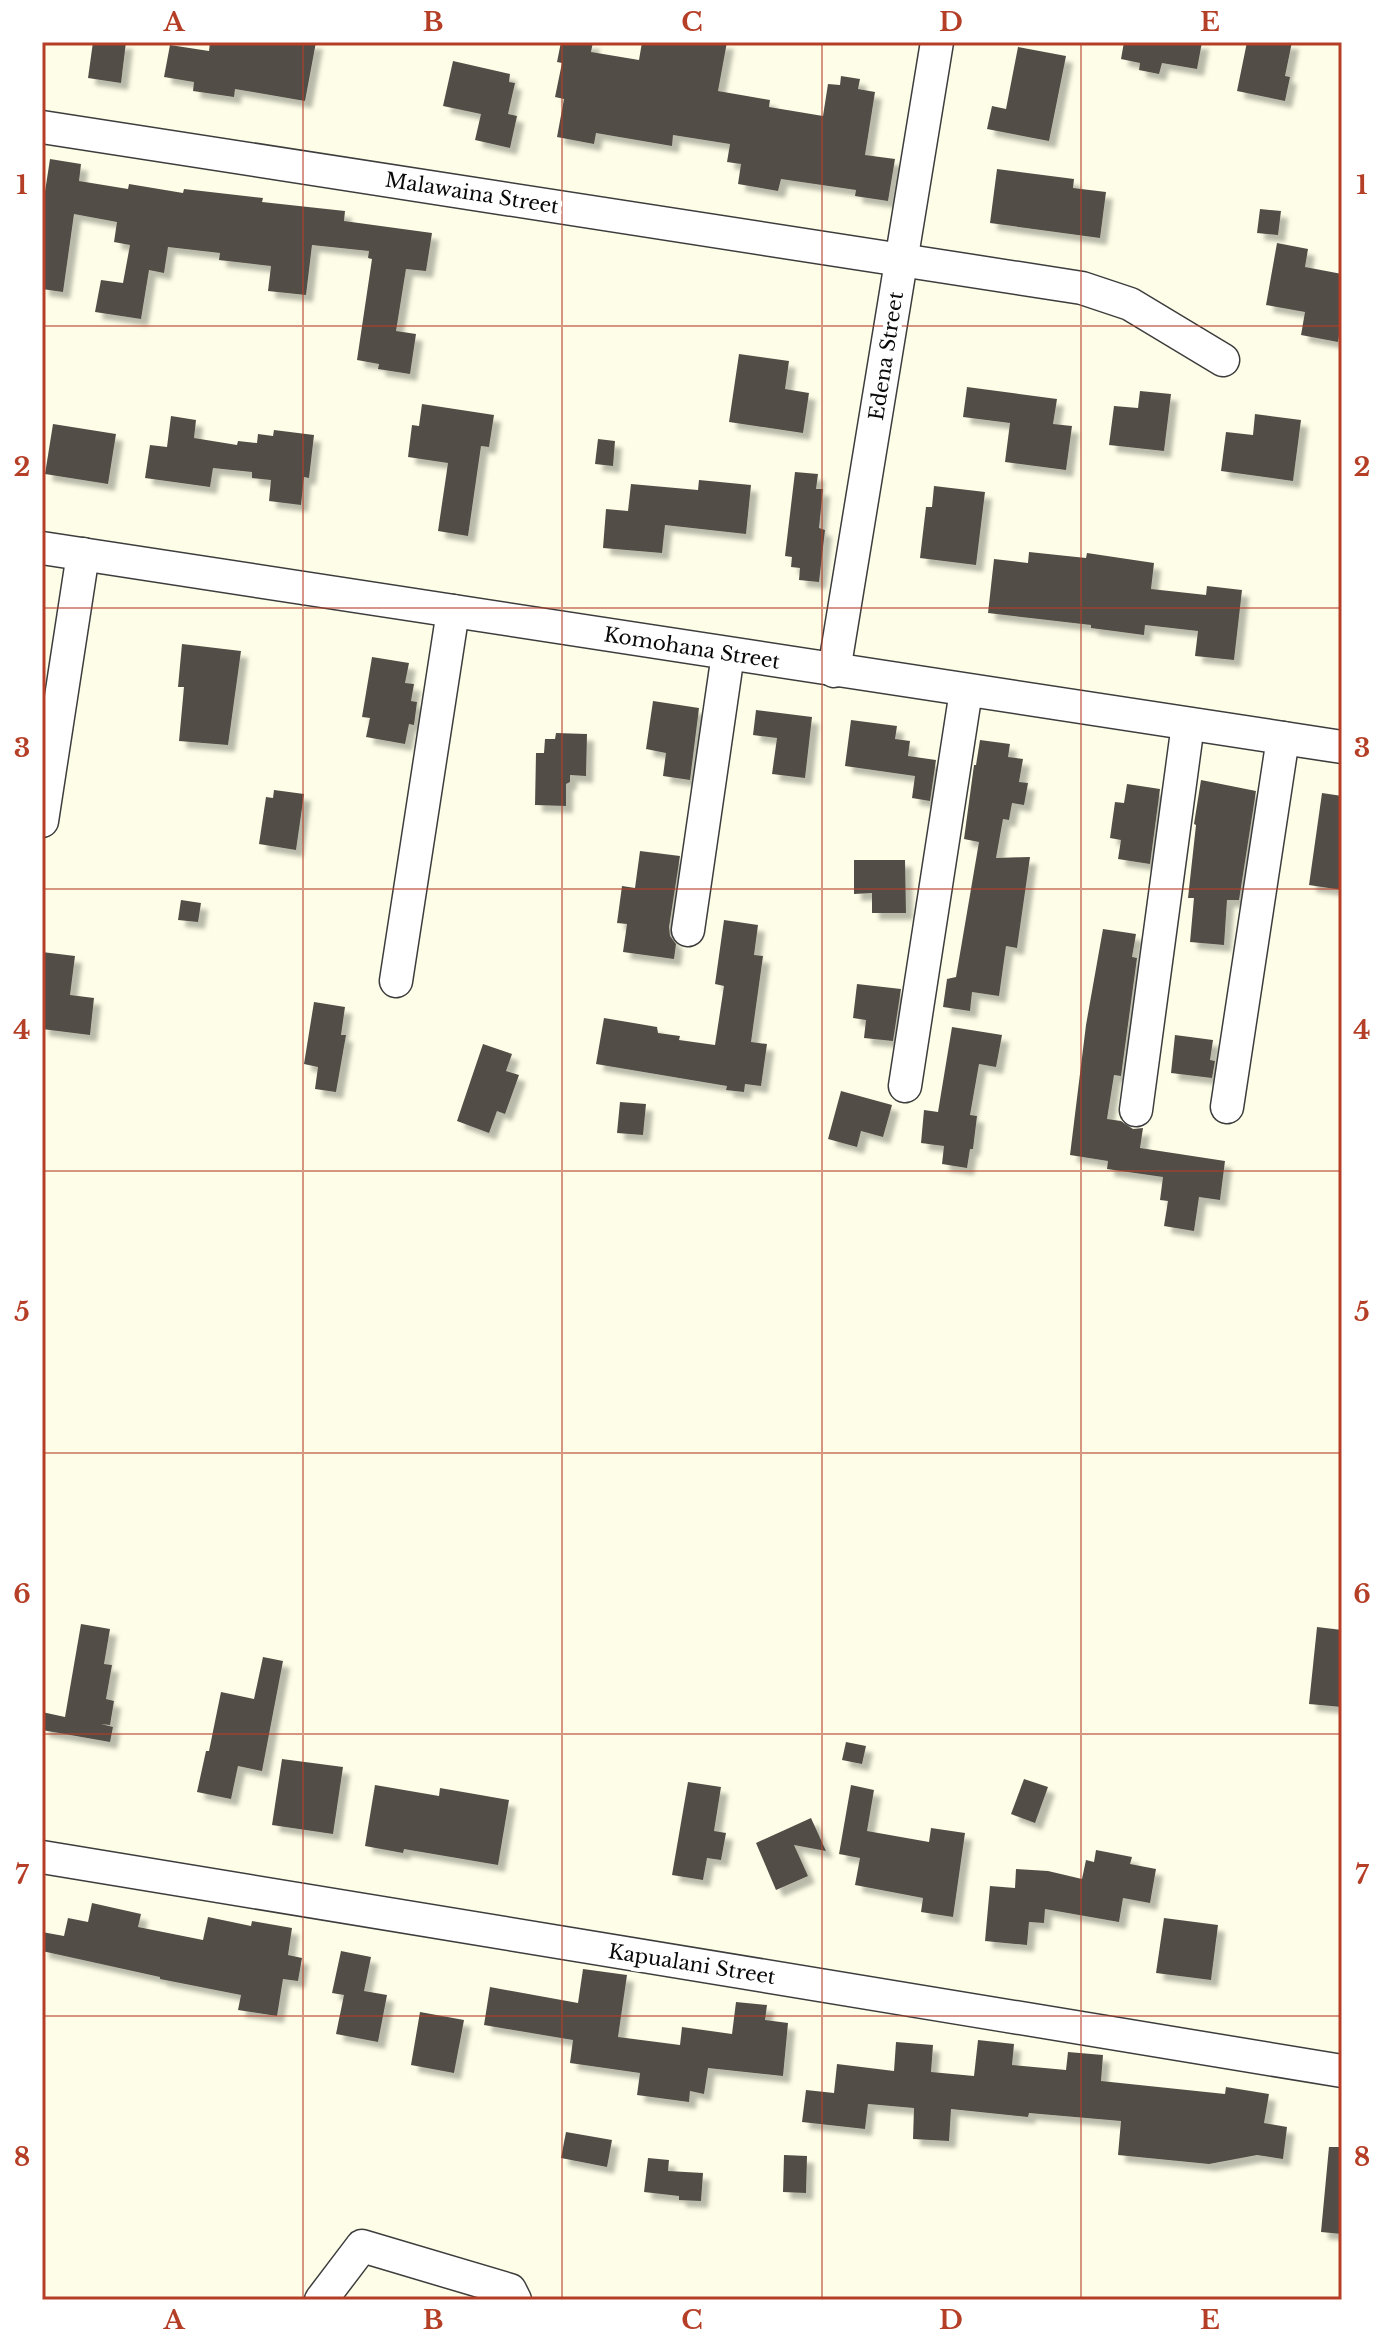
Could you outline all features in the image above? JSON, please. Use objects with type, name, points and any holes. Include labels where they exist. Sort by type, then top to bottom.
[{"type":"street","name":"Edena Street","points":[[834,671],[937,42]]},
{"type":"street","name":"Malawaina Street","points":[[42,127],[1082,288],[1130,304],[1223,360]]},
{"type":"street","name":"Komohana Street","points":[[42,548],[1342,747]]},
{"type":"street","points":[[42,821],[83,554]]},
{"type":"street","points":[[396,981],[453,611]]},
{"type":"street","points":[[688,930],[728,654]]},
{"type":"street","points":[[905,1086],[966,691]]},
{"type":"street","points":[[1136,1110],[1188,724]]},
{"type":"street","points":[[1227,1107],[1283,738]]},
{"type":"street","name":"Kapualani Street","points":[[42,1857],[1342,2071]]},
{"type":"street","points":[[321,2300],[362,2246],[510,2290],[515,2300]]},
{"type":"building","points":[[93,42],[126,42],[121,83],[88,78]]},
{"type":"building","points":[[210,42],[316,42],[305,101],[235,89],[234,97],[193,91],[194,82],[164,77],[170,45],[209,51]]},
{"type":"building","points":[[561,42],[593,42],[591,52],[639,60],[642,42],[727,42],[718,91],[770,100],[769,107],[823,116],[828,84],[840,85],[841,76],[860,79],[858,89],[875,92],[865,155],[895,159],[888,201],[855,196],[856,190],[781,179],[778,191],[738,184],[741,164],[727,162],[730,144],[673,135],[672,146],[596,133],[594,144],[557,137],[564,99],[555,97],[562,63],[557,62]]},
{"type":"building","points":[[1124,42],[1202,42],[1197,69],[1162,63],[1159,74],[1139,70],[1140,63],[1121,59]]},
{"type":"building","points":[[1247,42],[1292,42],[1285,76],[1290,77],[1285,101],[1237,91]]},
{"type":"building","points":[[1018,47],[1066,56],[1049,141],[987,129],[992,106],[1006,109]]},
{"type":"building","points":[[453,61],[510,74],[509,82],[515,83],[508,114],[517,116],[510,148],[475,140],[481,114],[443,106]]},
{"type":"building","points":[[50,159],[81,164],[79,181],[128,189],[129,184],[183,193],[184,189],[263,198],[262,202],[345,211],[344,221],[432,233],[426,271],[406,269],[396,331],[416,334],[410,374],[378,369],[379,364],[357,360],[372,259],[368,258],[369,251],[312,245],[306,295],[268,291],[271,266],[219,260],[220,253],[168,247],[164,273],[149,270],[141,319],[95,312],[101,280],[123,283],[130,245],[114,242],[117,222],[74,214],[63,292],[42,289],[42,211]]},
{"type":"building","points":[[997,169],[1074,179],[1073,188],[1106,192],[1100,238],[990,223]]},
{"type":"building","points":[[1260,209],[1281,211],[1278,235],[1257,233]]},
{"type":"building","points":[[1277,243],[1308,249],[1305,267],[1342,274],[1342,319],[1338,342],[1301,335],[1305,312],[1266,305]]},
{"type":"building","points":[[739,354],[789,361],[785,389],[809,393],[803,433],[729,422]]},
{"type":"building","points":[[967,387],[1057,399],[1053,424],[1072,426],[1066,470],[1005,462],[1010,423],[963,417]]},
{"type":"building","points":[[1140,391],[1171,394],[1164,451],[1109,445],[1114,406],[1138,408]]},
{"type":"building","points":[[422,404],[494,415],[489,447],[481,446],[468,536],[438,531],[448,463],[408,457],[412,425],[419,426]]},
{"type":"building","points":[[1255,414],[1301,420],[1293,481],[1221,471],[1226,432],[1253,435]]},
{"type":"building","points":[[171,416],[196,420],[194,438],[237,445],[238,441],[257,443],[258,434],[273,436],[274,430],[314,435],[309,478],[304,477],[301,505],[269,501],[271,480],[252,478],[252,472],[213,468],[210,487],[145,478],[150,445],[167,447]]},
{"type":"building","points":[[53,424],[116,434],[108,484],[45,474]]},
{"type":"building","points":[[598,439],[615,441],[613,466],[595,464]]},
{"type":"building","points":[[795,472],[818,474],[816,489],[823,489],[819,528],[825,530],[819,582],[799,580],[800,568],[791,567],[792,557],[785,556]]},
{"type":"building","points":[[699,480],[751,485],[746,534],[665,525],[662,553],[603,548],[606,509],[628,511],[631,484],[698,490]]},
{"type":"building","points":[[934,486],[985,492],[976,565],[920,558],[926,507],[932,507]]},
{"type":"building","points":[[1029,552],[1086,558],[1087,553],[1154,563],[1151,589],[1206,595],[1207,586],[1242,590],[1234,660],[1195,656],[1198,631],[1145,625],[1144,635],[1091,628],[1091,625],[988,613],[994,559],[1028,563]]},
{"type":"building","points":[[182,644],[241,651],[228,745],[179,741],[184,687],[178,687]]},
{"type":"building","points":[[372,657],[409,663],[405,683],[414,684],[411,701],[417,702],[414,725],[409,724],[405,744],[366,737],[370,718],[362,717]]},
{"type":"building","points":[[653,701],[699,708],[690,780],[663,776],[666,753],[646,749]]},
{"type":"building","points":[[756,710],[812,717],[805,778],[772,774],[777,738],[753,735]]},
{"type":"building","points":[[851,720],[897,726],[895,739],[910,741],[908,756],[936,760],[930,801],[912,798],[915,776],[845,766]]},
{"type":"building","points":[[556,733],[587,734],[586,776],[570,775],[570,782],[566,784],[566,806],[535,805],[536,753],[544,753],[545,739],[555,739]]},
{"type":"building","points":[[980,740],[1010,744],[1008,757],[1023,759],[1019,782],[1028,783],[1024,805],[1012,803],[1009,820],[1003,819],[996,858],[1030,857],[1017,948],[1006,946],[999,996],[972,992],[970,1011],[943,1007],[947,979],[956,977],[979,842],[964,839]]},
{"type":"building","points":[[1201,780],[1256,791],[1239,900],[1227,900],[1224,945],[1190,942],[1194,898],[1188,898]]},
{"type":"building","points":[[1127,784],[1160,789],[1150,864],[1118,859],[1121,840],[1110,838],[1115,802],[1124,803]]},
{"type":"building","points":[[274,790],[304,794],[296,850],[259,844],[266,797],[273,798]]},
{"type":"building","points":[[1322,793],[1342,796],[1342,890],[1309,885]]},
{"type":"building","points":[[640,851],[680,856],[669,927],[670,936],[676,944],[674,959],[623,952],[627,924],[617,923],[622,886],[635,888]]},
{"type":"building","points":[[854,860],[905,860],[906,913],[872,913],[872,893],[854,894]]},
{"type":"building","points":[[181,900],[201,903],[198,922],[178,920]]},
{"type":"building","points":[[724,920],[758,925],[754,955],[763,956],[751,1042],[767,1044],[761,1086],[745,1084],[744,1092],[726,1090],[727,1086],[596,1064],[604,1018],[657,1027],[658,1033],[680,1036],[679,1040],[715,1045],[724,986],[715,984]]},
{"type":"building","points":[[1103,929],[1136,934],[1132,957],[1137,958],[1121,1076],[1114,1075],[1107,1119],[1121,1121],[1133,1129],[1143,1128],[1140,1148],[1225,1161],[1220,1200],[1199,1197],[1194,1231],[1164,1226],[1168,1201],[1160,1200],[1163,1177],[1107,1169],[1108,1161],[1070,1155],[1086,1025]]},
{"type":"building","points":[[42,952],[75,956],[70,995],[94,998],[90,1035],[42,1029]]},
{"type":"building","points":[[857,984],[901,989],[893,1041],[864,1038],[866,1020],[853,1018]]},
{"type":"building","points":[[314,1002],[345,1007],[341,1035],[346,1035],[336,1092],[315,1089],[318,1067],[304,1064]]},
{"type":"building","points":[[952,1027],[1002,1035],[996,1067],[979,1064],[970,1115],[977,1116],[967,1168],[942,1164],[944,1146],[921,1143],[924,1110],[938,1112]]},
{"type":"building","points":[[1175,1035],[1213,1040],[1210,1060],[1215,1061],[1212,1078],[1171,1073]]},
{"type":"building","points":[[483,1044],[512,1054],[506,1071],[519,1075],[505,1114],[497,1111],[489,1133],[457,1121]]},
{"type":"building","points":[[841,1091],[892,1105],[883,1137],[861,1131],[857,1147],[828,1139]]},
{"type":"building","points":[[620,1102],[646,1104],[643,1135],[617,1133]]},
{"type":"building","points":[[81,1624],[110,1629],[104,1664],[112,1665],[106,1699],[114,1701],[110,1725],[101,1724],[113,1727],[110,1742],[42,1730],[42,1712],[65,1717]]},
{"type":"building","points":[[1317,1627],[1342,1630],[1342,1707],[1309,1704]]},
{"type":"building","points":[[263,1657],[283,1661],[262,1771],[238,1766],[231,1799],[197,1792],[221,1692],[254,1699]]},
{"type":"building","points":[[846,1742],[866,1746],[862,1764],[842,1760]]},
{"type":"building","points":[[282,1759],[343,1767],[333,1834],[272,1825]]},
{"type":"building","points":[[1024,1779],[1048,1787],[1035,1823],[1011,1814]]},
{"type":"building","points":[[688,1782],[721,1787],[714,1831],[726,1833],[721,1860],[707,1858],[703,1880],[672,1875]]},
{"type":"building","points":[[375,1785],[439,1796],[440,1788],[509,1800],[498,1865],[404,1849],[403,1853],[365,1846]]},
{"type":"building","points":[[851,1785],[874,1790],[867,1831],[929,1842],[931,1828],[965,1833],[953,1917],[921,1912],[923,1898],[855,1885],[860,1858],[839,1854]]},
{"type":"building","points":[[811,1818],[826,1851],[794,1845],[808,1876],[776,1890],[756,1843]]},
{"type":"building","points":[[1096,1850],[1132,1857],[1130,1864],[1156,1869],[1150,1903],[1123,1898],[1119,1922],[1045,1909],[1044,1923],[1029,1922],[1027,1945],[985,1941],[990,1886],[1015,1888],[1016,1869],[1048,1871],[1082,1879],[1086,1860],[1094,1862]]},
{"type":"building","points":[[92,1903],[141,1914],[138,1927],[203,1940],[208,1917],[251,1926],[252,1921],[292,1928],[288,1955],[302,1958],[298,1981],[283,1979],[277,2016],[238,2010],[241,1995],[42,1951],[42,1932],[64,1936],[68,1918],[88,1922]]},
{"type":"building","points":[[1164,1918],[1218,1925],[1211,1980],[1156,1973]]},
{"type":"building","points":[[341,1951],[371,1957],[364,1991],[387,1995],[378,2042],[336,2034],[344,1995],[332,1993]]},
{"type":"building","points":[[583,1969],[627,1975],[618,2037],[680,2045],[682,2027],[732,2034],[736,2002],[767,2005],[765,2020],[788,2023],[783,2076],[708,2068],[704,2094],[690,2091],[689,2102],[637,2095],[640,2073],[570,2063],[573,2040],[484,2025],[490,1987],[578,2003]]},
{"type":"building","points":[[420,2012],[464,2020],[454,2073],[411,2065]]},
{"type":"building","points":[[978,2040],[1014,2044],[1012,2065],[1066,2070],[1068,2052],[1103,2055],[1101,2081],[1225,2094],[1226,2087],[1269,2094],[1264,2123],[1287,2127],[1283,2159],[1257,2155],[1209,2164],[1118,2155],[1121,2121],[1029,2113],[1028,2117],[951,2109],[949,2141],[913,2139],[914,2108],[868,2104],[865,2129],[802,2122],[806,2090],[834,2093],[837,2064],[894,2071],[896,2042],[933,2045],[931,2072],[974,2076]]},
{"type":"building","points":[[566,2132],[612,2140],[607,2167],[561,2158]]},
{"type":"building","points":[[1329,2147],[1342,2147],[1342,2234],[1321,2232]]},
{"type":"building","points":[[784,2155],[807,2156],[806,2193],[783,2192]]},
{"type":"building","points":[[648,2158],[669,2160],[668,2171],[703,2173],[701,2201],[679,2200],[679,2196],[644,2192]]}]
